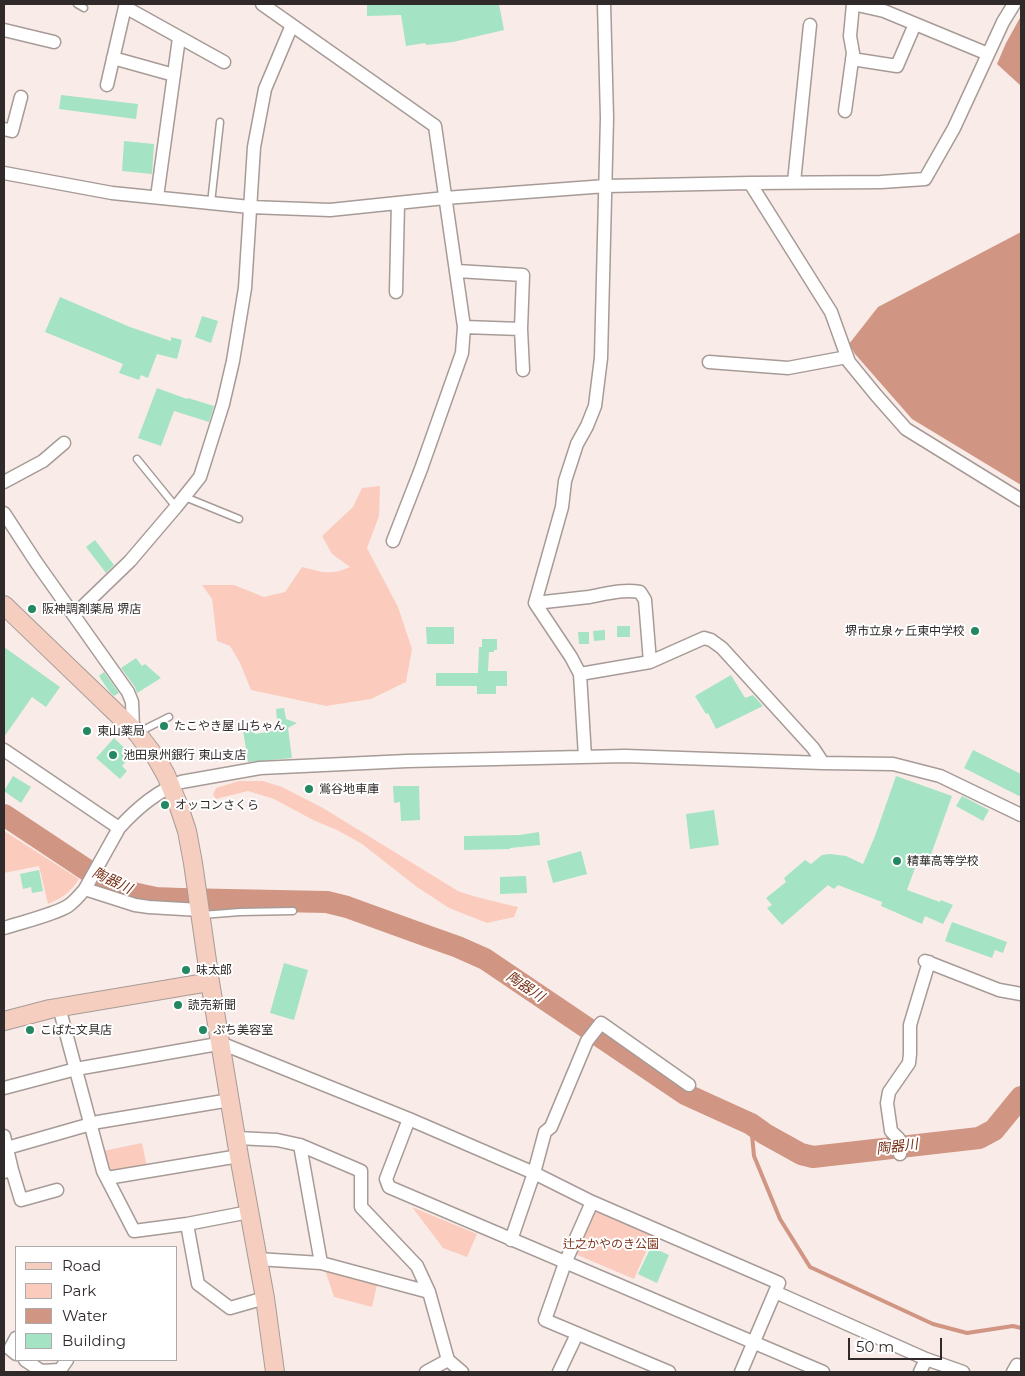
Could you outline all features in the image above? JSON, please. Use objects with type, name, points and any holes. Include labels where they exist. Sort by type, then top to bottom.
[{"type":"street","points":[[262,4],[277,9],[292,24],[435,126],[464,328],[462,353],[421,469],[393,540]]},
{"type":"street","points":[[585,757],[580,674],[535,603],[562,506],[565,481],[577,444],[595,406],[601,358],[607,118],[604,4]]},
{"type":"street","points":[[845,111],[852,59],[850,36],[853,4],[884,11],[988,54]]},
{"type":"street","points":[[4,172],[112,193],[250,207],[330,210],[444,198],[606,186],[880,182],[925,179],[954,128],[1003,22],[1014,4]]},
{"type":"street","points":[[107,85],[126,7],[224,62]]},
{"type":"street","points":[[74,615],[130,561],[200,477],[223,404],[233,361],[245,288],[254,147],[265,89],[292,24]]},
{"type":"street","points":[[852,59],[898,66],[915,24]]},
{"type":"street","points":[[794,182],[810,25]]},
{"type":"street","points":[[4,30],[54,42]]},
{"type":"street","points":[[158,197],[179,38]]},
{"type":"street","points":[[113,58],[174,75]]},
{"type":"street","points":[[4,129],[12,131],[21,97]]},
{"type":"street","points":[[750,183],[831,312],[849,362],[906,429],[1021,500]]},
{"type":"street","points":[[396,292],[398,203]]},
{"type":"street","points":[[457,271],[523,275],[521,329],[523,370]]},
{"type":"street","points":[[464,328],[521,329]]},
{"type":"street","points":[[709,362],[788,368],[848,357]]},
{"type":"street","points":[[4,482],[43,461],[64,443]]},
{"type":"street","points":[[4,513],[36,562],[128,692],[132,702],[135,730]]},
{"type":"street","points":[[535,603],[611,592],[640,592],[645,600],[650,662]]},
{"type":"street","points":[[4,605],[135,730],[157,759],[166,775],[187,831],[210,982],[275,1372]]},
{"type":"street","points":[[580,674],[650,662],[704,638],[711,640],[722,648],[813,748],[823,763]]},
{"type":"street","points":[[4,750],[119,828]]},
{"type":"street","points":[[4,928],[68,906],[79,896],[119,828],[156,795],[181,782],[260,768],[406,760],[625,756],[893,764],[940,776],[1021,815]]},
{"type":"street","points":[[90,879],[135,904],[149,907],[199,905]]},
{"type":"street","points":[[900,1149],[899,1139],[891,1131],[887,1103],[889,1092],[909,1063],[910,1025],[927,961],[999,990],[1021,994]]},
{"type":"street","points":[[4,1020],[59,1007],[210,982]]},
{"type":"street","points":[[59,1007],[103,1171],[134,1231],[187,1224],[249,1212]]},
{"type":"street","points":[[512,1240],[534,1173],[544,1132],[551,1127],[594,1032],[601,1023],[689,1085]]},
{"type":"street","points":[[4,1088],[76,1069],[221,1044],[409,1119],[534,1173],[592,1202],[779,1283],[741,1372]]},
{"type":"street","points":[[57,1190],[21,1200],[8,1171],[5,1142],[91,1124],[230,1100]]},
{"type":"street","points":[[409,1119],[386,1179],[389,1187],[823,1372]]},
{"type":"street","points":[[237,1138],[277,1140],[300,1145],[361,1171],[361,1208],[417,1266],[429,1292],[448,1360],[462,1372]]},
{"type":"street","points":[[300,1145],[321,1263]]},
{"type":"street","points":[[107,1178],[239,1156]]},
{"type":"street","points":[[592,1202],[565,1263],[545,1320],[669,1372]]},
{"type":"street","points":[[187,1224],[198,1284],[230,1308],[264,1298]]},
{"type":"street","points":[[257,1259],[321,1263],[429,1292]]},
{"type":"street","points":[[775,1292],[926,1359],[963,1372]]},
{"type":"street","points":[[559,1372],[577,1334]]},
{"type":"street","points":[[15,1340],[10,1349],[15,1353]]},
{"type":"street","points":[[920,1372],[926,1359]]},
{"type":"street","points":[[426,1372],[448,1360]]},
{"type":"street","points":[[26,1361],[41,1371],[60,1370],[66,1361]]},
{"type":"street","points":[[1013,1372],[1017,1365],[1021,1366]]},
{"type":"lane","points":[[77,4],[84,8]]},
{"type":"lane","points":[[211,203],[220,122]]},
{"type":"lane","points":[[137,459],[176,507]]},
{"type":"lane","points":[[185,497],[240,519]]},
{"type":"lane","points":[[135,730],[169,717]]},
{"type":"lane","points":[[199,905],[240,912],[293,911]]},
{"type":"green space","points":[[380,486],[379,516],[367,548],[398,607],[412,649],[406,682],[371,699],[326,706],[251,690],[240,663],[230,646],[217,641],[212,599],[202,585],[234,585],[264,597],[285,592],[302,567],[321,572],[337,572],[350,567],[332,554],[322,536],[353,507],[362,488]]},
{"type":"green space","points":[[239,781],[263,781],[282,787],[323,808],[458,891],[518,907],[514,917],[487,923],[449,908],[417,887],[362,844],[274,799],[248,791],[216,799],[213,795],[216,788]]},
{"type":"green space","points":[[4,831],[79,879],[73,888],[48,904],[39,866],[4,873]]},
{"type":"green space","points":[[142,1143],[147,1167],[115,1174],[109,1169],[103,1151]]},
{"type":"green space","points":[[412,1207],[477,1234],[467,1257],[443,1248]]},
{"type":"green space","name":"辻之かやのき公園","points":[[594,1211],[653,1236],[634,1279],[575,1254]]},
{"type":"green space","points":[[325,1270],[377,1285],[372,1307],[334,1297]]},
{"type":"water","points":[[1021,16],[1021,86],[997,64]]},
{"type":"water","points":[[1021,232],[1021,485],[912,419],[855,354],[849,344],[878,307]]},
{"type":"building","points":[[499,4],[504,30],[453,42],[406,46],[401,15],[367,16],[367,5]]},
{"type":"building","points":[[61,95],[138,104],[136,119],[59,109]]},
{"type":"building","points":[[124,141],[154,144],[152,174],[122,171]]},
{"type":"building","points":[[60,297],[130,327],[171,341],[171,337],[182,340],[177,359],[157,354],[148,378],[141,375],[139,380],[119,373],[123,364],[45,332]]},
{"type":"building","points":[[202,316],[218,321],[211,343],[195,337]]},
{"type":"building","points":[[157,388],[214,406],[209,422],[174,411],[161,446],[138,438]]},
{"type":"building","points":[[95,540],[114,565],[106,573],[86,547]]},
{"type":"building","points":[[617,626],[630,626],[630,637],[617,637]]},
{"type":"building","points":[[426,627],[454,627],[454,644],[427,644]]},
{"type":"building","points":[[605,630],[605,640],[594,641],[593,631]]},
{"type":"building","points":[[578,632],[589,632],[589,644],[579,644]]},
{"type":"building","points":[[482,639],[497,639],[497,650],[489,652],[488,671],[507,671],[507,686],[496,686],[496,694],[477,694],[477,686],[436,686],[436,673],[478,673],[479,647],[482,647]]},
{"type":"building","points":[[4,647],[60,687],[46,707],[32,697],[4,737]]},
{"type":"building","points":[[136,658],[142,666],[145,664],[161,678],[137,693],[135,687],[121,668]]},
{"type":"building","points":[[104,672],[119,693],[114,696],[99,676]]},
{"type":"building","points":[[731,675],[745,698],[753,695],[763,706],[716,729],[708,713],[706,714],[695,696]]},
{"type":"building","points":[[284,708],[286,719],[297,723],[288,728],[292,758],[248,762],[243,730],[254,728],[255,734],[278,730],[276,709]]},
{"type":"building","points":[[114,738],[132,755],[122,766],[127,771],[120,779],[96,758]]},
{"type":"building","points":[[973,750],[1021,774],[1021,797],[964,768]]},
{"type":"building","points":[[13,776],[31,787],[21,803],[4,791]]},
{"type":"building","points":[[896,776],[952,796],[929,860],[919,857],[907,890],[953,905],[943,924],[925,916],[922,924],[881,906],[882,902],[838,885],[834,889],[828,885],[782,925],[767,908],[772,905],[766,898],[786,882],[784,878],[805,860],[811,864],[822,855],[830,854],[846,856],[863,864]]},
{"type":"building","points":[[393,786],[419,786],[420,820],[401,821],[400,802],[394,803]]},
{"type":"building","points":[[962,796],[989,810],[983,821],[956,806]]},
{"type":"building","points":[[714,810],[719,845],[690,849],[686,814]]},
{"type":"building","points":[[539,832],[540,845],[510,849],[464,850],[464,836],[520,835]]},
{"type":"building","points":[[581,851],[587,874],[553,883],[547,861]]},
{"type":"building","points":[[39,870],[43,891],[32,893],[31,887],[23,889],[20,874]]},
{"type":"building","points":[[526,876],[527,893],[500,894],[500,877]]},
{"type":"building","points":[[952,922],[1007,942],[1003,953],[995,950],[992,958],[945,941]]},
{"type":"building","points":[[284,963],[308,970],[294,1020],[270,1013]]},
{"type":"building","points":[[651,1247],[669,1255],[657,1283],[638,1274]]},
{"type":"waterway","name":"陶器川","points":[[4,815],[102,880],[128,892],[156,898],[327,902],[347,907],[458,947],[485,959],[685,1094],[751,1124],[801,1154],[813,1157],[979,1138],[994,1130],[1021,1097]]},
{"type":"waterway","points":[[751,1124],[754,1156],[780,1219],[810,1267],[933,1324],[967,1333],[1013,1326],[1021,1328]]},
{"type":"place","name":"阪神調剤薬局 堺店","points":[[32,609]]},
{"type":"place","name":"堺市立泉ヶ丘東中学校","points":[[975,631]]},
{"type":"place","name":"たこやき屋 山ちゃん","points":[[164,726]]},
{"type":"place","name":"東山薬局","points":[[87,731]]},
{"type":"place","name":"池田泉州銀行 東山支店","points":[[113,755]]},
{"type":"place","name":"鴬谷地車庫","points":[[309,789]]},
{"type":"place","name":"オッコンさくら","points":[[165,805]]},
{"type":"place","name":"精華高等学校","points":[[897,861]]},
{"type":"place","name":"味太郎","points":[[186,970]]},
{"type":"place","name":"読売新聞","points":[[178,1005]]},
{"type":"place","name":"こばた文具店","points":[[30,1030]]},
{"type":"place","name":"ぷち美容室","points":[[203,1030]]}]
